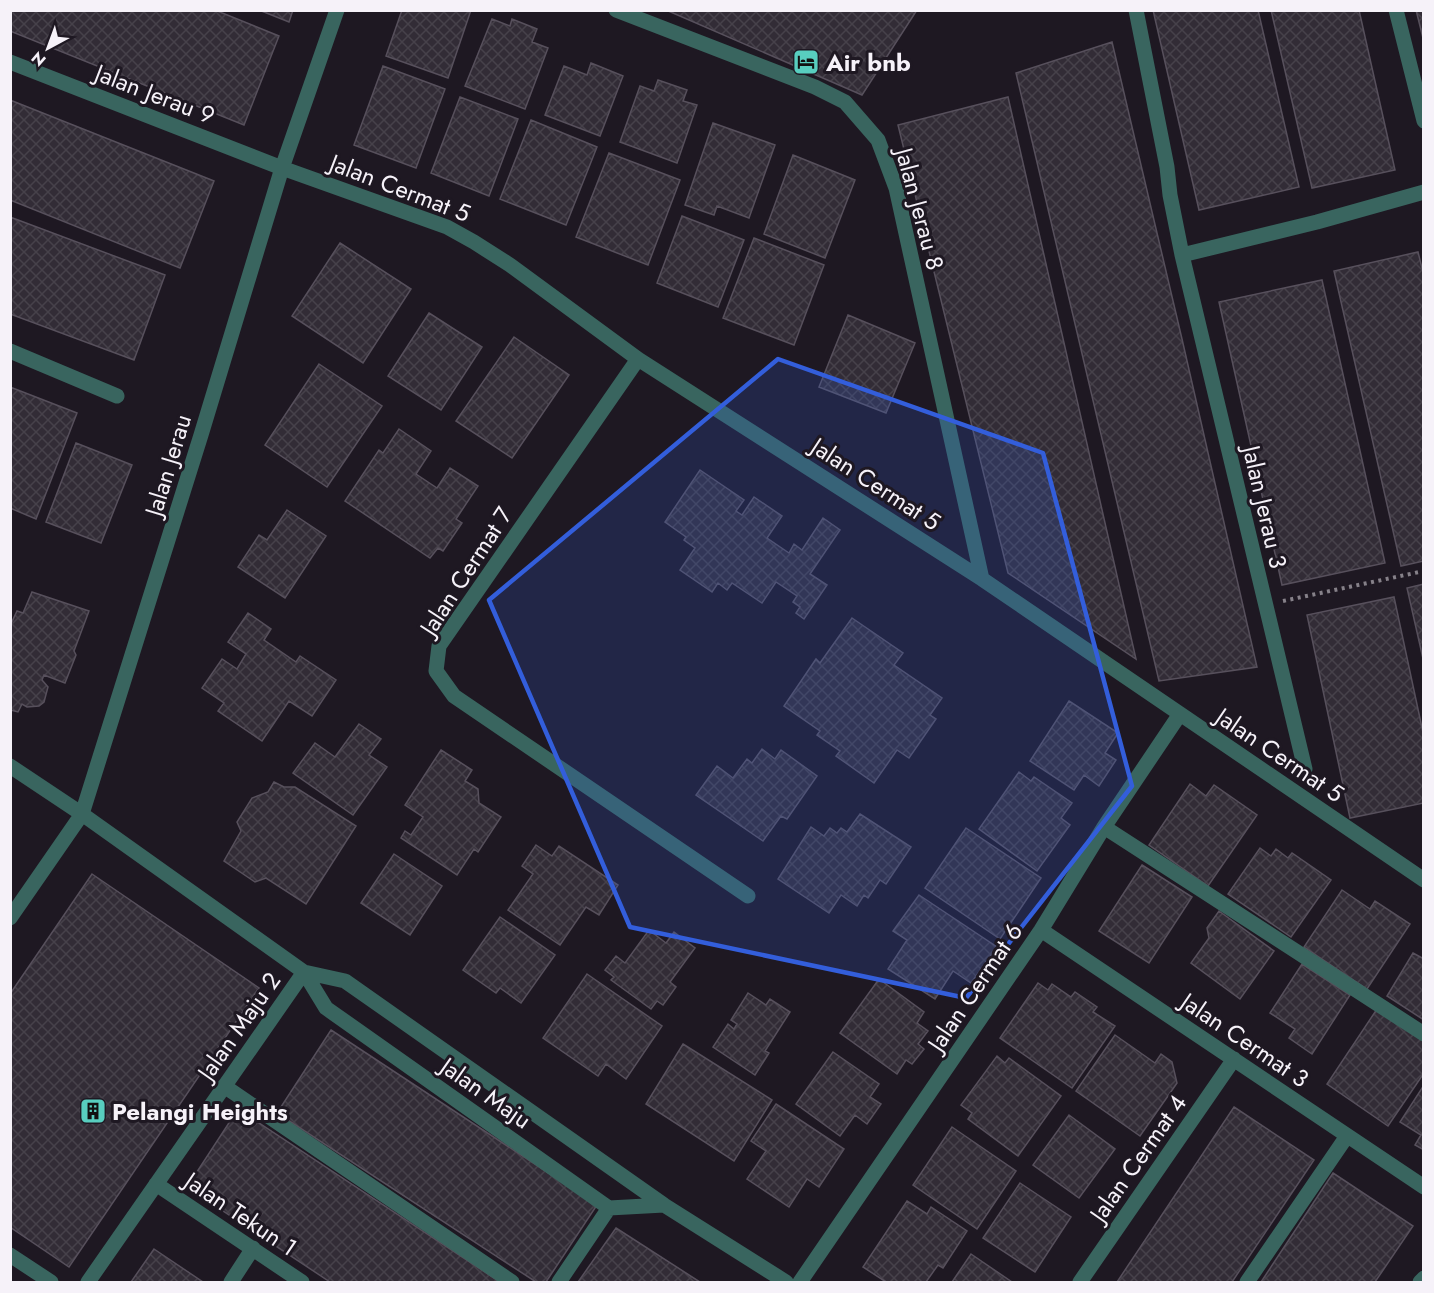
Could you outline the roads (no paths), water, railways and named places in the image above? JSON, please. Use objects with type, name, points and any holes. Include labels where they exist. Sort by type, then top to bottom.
[{"type":"street","name":"Jalan Jerau","points":[[10,918],[82,814],[282,168],[338,10]]},
{"type":"street","name":"Jalan Jerau 8","points":[[616,10],[815,87],[845,102],[878,140],[896,188],[982,579]]},
{"type":"street","name":"Jalan Jerau 3","points":[[1136,10],[1182,255],[1305,769]]},
{"type":"street","points":[[1396,10],[1424,121]]},
{"type":"street","name":"Jalan Jerau 9","points":[[10,62],[282,168]]},
{"type":"street","name":"Jalan Cermat 5","points":[[282,168],[447,227],[474,242],[510,265],[638,359],[982,579],[1424,880]]},
{"type":"street","points":[[1182,255],[1317,222],[1424,192]]},
{"type":"street","points":[[10,351],[117,396]]},
{"type":"street","name":"Jalan Cermat 7","points":[[638,359],[439,646],[436,671],[454,696],[748,896]]},
{"type":"street","name":"Jalan Cermat 6","points":[[800,1282],[1041,930],[1104,827],[1180,714]]},
{"type":"street","name":"Jalan Maju","points":[[10,766],[82,814],[304,972],[327,1008],[609,1208]]},
{"type":"street","points":[[1104,827],[1424,1034]]},
{"type":"street","name":"Jalan Cermat 3","points":[[1041,930],[1424,1187]]},
{"type":"street","name":"Jalan Maju","points":[[304,972],[345,981],[664,1205],[786,1282]]},
{"type":"street","name":"Jalan Maju 2","points":[[88,1282],[304,972]]},
{"type":"street","name":"Jalan Cermat 4","points":[[1080,1282],[1234,1059]]},
{"type":"street","points":[[224,1086],[512,1282]]},
{"type":"street","points":[[1247,1282],[1347,1136]]},
{"type":"street","name":"Jalan Tekun 1","points":[[156,1184],[302,1282]]},
{"type":"street","points":[[559,1282],[609,1208],[664,1205]]},
{"type":"street","points":[[231,1282],[253,1248]]},
{"type":"street","points":[[10,1255],[51,1282]]},
{"type":"street","points":[[1420,1282],[1424,1278]]},
{"type":"place","name":"Air bnb","points":[[806,62]]},
{"type":"place","name":"Pelangi Heights","points":[[93,1111]]}]
